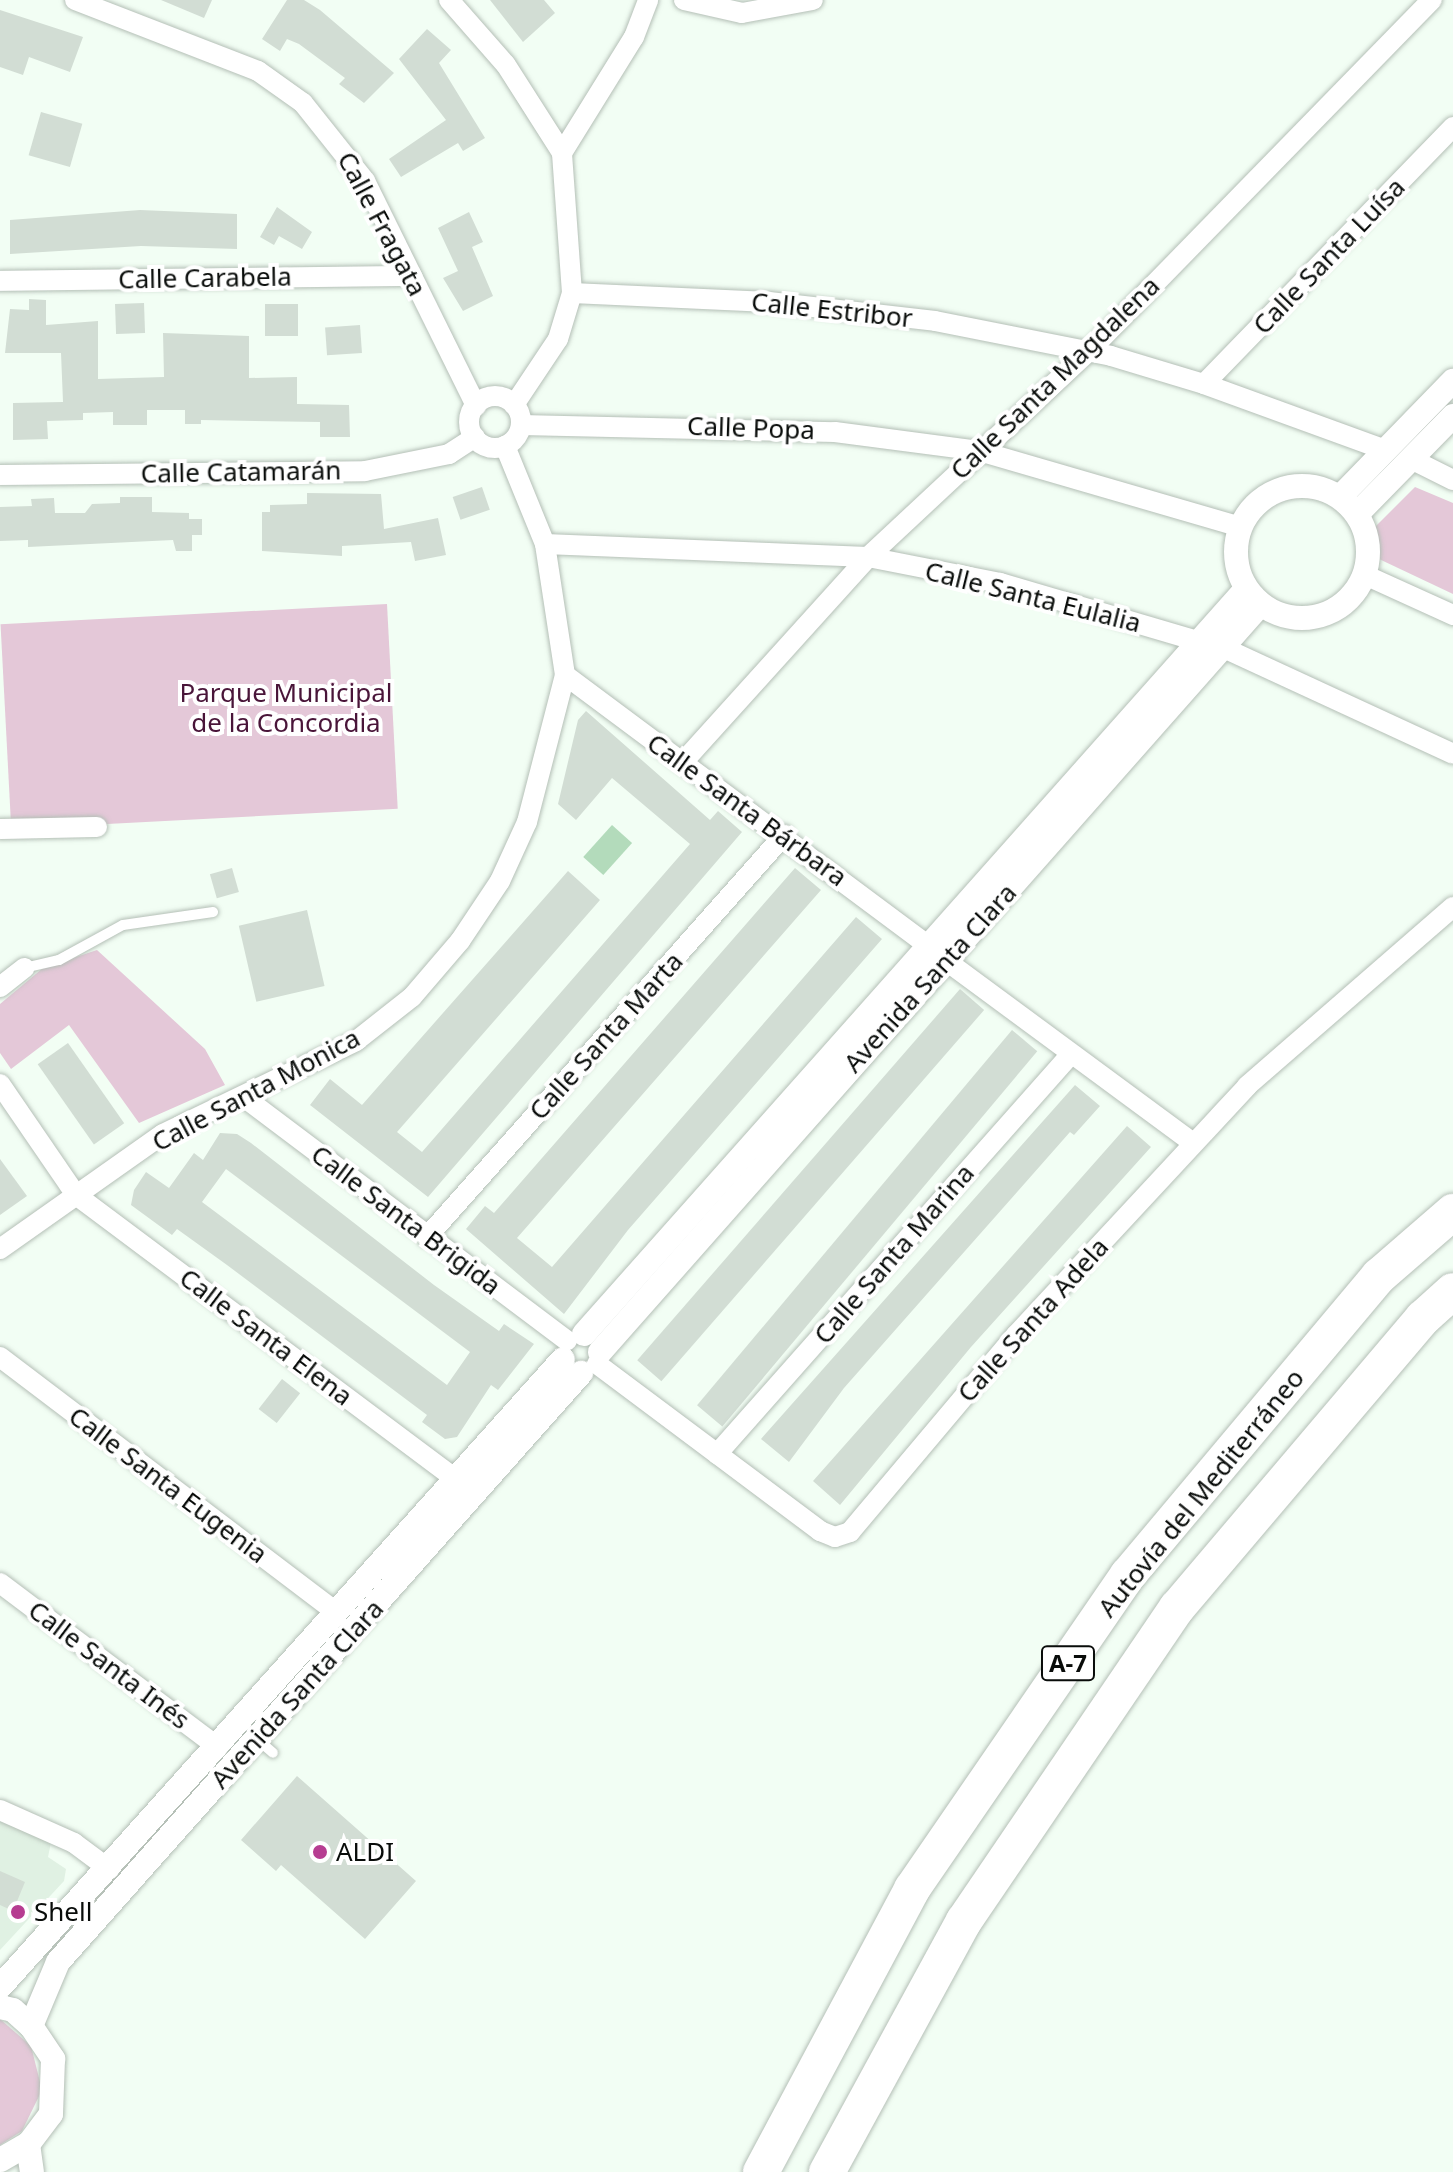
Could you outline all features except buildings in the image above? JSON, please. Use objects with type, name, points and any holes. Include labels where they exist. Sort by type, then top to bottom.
[{"type":"highway","name":"Autovía del Mediterráneo","points":[[761,2172],[912,1889],[1128,1575],[1379,1276],[1453,1212]]},
{"type":"highway","name":"Autovía del Mediterráneo","points":[[827,2172],[964,1921],[1177,1608],[1423,1318],[1453,1291]]},
{"type":"street","name":"Calle Fragata","points":[[75,0],[258,71],[303,103],[365,181],[476,406]]},
{"type":"street","points":[[449,0],[506,65],[562,153],[572,293],[558,339],[514,405]]},
{"type":"street","points":[[562,153],[589,102],[634,37],[648,0]]},
{"type":"street","points":[[684,0],[742,13],[813,0]]},
{"type":"street","name":"Calle Santa Magdalena","points":[[683,762],[868,557],[1089,351],[1432,0]]},
{"type":"street","name":"Calle Santa Luísa","points":[[1204,384],[1453,127]]},
{"type":"street","name":"Calle Carabela","points":[[0,281],[411,276]]},
{"type":"street","name":"Calle Estribor","points":[[572,293],[769,302],[935,321],[1089,351],[1204,384],[1385,450]]},
{"type":"street","points":[[1348,506],[1385,450],[1453,381]]},
{"type":"street","points":[[495,396],[514,405],[521,425],[505,446],[492,448],[475,437],[470,417],[476,406],[495,396]]},
{"type":"street","points":[[1348,506],[1411,459],[1453,416]]},
{"type":"street","name":"Calle Popa","points":[[521,425],[835,432],[979,451],[1240,527]]},
{"type":"street","name":"Calle Catamarán","points":[[0,475],[365,471],[449,454],[475,437]]},
{"type":"street","name":"Calle Santa Monica","points":[[0,1249],[163,1134],[245,1098],[356,1041],[412,997],[460,941],[500,881],[527,822],[565,675],[545,544],[505,446]]},
{"type":"street","points":[[1411,459],[1453,480]]},
{"type":"street","points":[[1294,485],[1318,487],[1348,506],[1369,554],[1365,575],[1353,596],[1335,611],[1311,619],[1281,616],[1253,597],[1235,550],[1240,527],[1271,492],[1294,485]]},
{"type":"street","name":"Calle Santa Eulalia","points":[[545,544],[868,557],[1000,583],[1197,641]]},
{"type":"street","points":[[1365,575],[1453,615]]},
{"type":"street","name":"Avenida Santa Clara","points":[[0,1987],[265,1746],[582,1354],[937,953],[1197,641],[1253,597]]},
{"type":"street","name":"Avenida Santa Clara","points":[[937,953],[1224,648],[1253,597]]},
{"type":"street","points":[[1224,648],[1453,754]]},
{"type":"street","name":"Calle Santa Bárbara","points":[[565,675],[784,835],[1193,1143]]},
{"type":"street","points":[[0,829],[97,827]]},
{"type":"street","name":"Calle Santa Marta","points":[[427,1237],[784,835]]},
{"type":"street","name":"Calle Santa Adela","points":[[582,1354],[820,1531],[835,1537],[850,1532],[1016,1335],[1247,1086],[1453,907]]},
{"type":"street","points":[[0,987],[24,968]]},
{"type":"street","name":"Calle Santa Marina","points":[[717,1454],[1071,1054]]},
{"type":"street","name":"Calle Santa Elena","points":[[0,1084],[76,1195],[456,1479]]},
{"type":"street","name":"Calle Santa Brigida","points":[[245,1098],[582,1354]]},
{"type":"street","name":"Avenida Santa Clara","points":[[31,2026],[58,1962],[118,1877],[218,1747],[456,1479],[582,1354]]},
{"type":"street","name":"Calle Santa Eugenia","points":[[0,1357],[337,1613]]},
{"type":"street","name":"Calle Santa Inés","points":[[0,1583],[218,1747]]},
{"type":"street","points":[[0,1810],[74,1843],[118,1877]]},
{"type":"street","points":[[0,2007],[13,2010],[31,2026],[53,2059],[51,2114],[28,2144],[0,2160]]},
{"type":"street","points":[[28,2144],[32,2172]]},
{"type":"lane","points":[[24,968],[59,960],[123,925],[213,912]]},
{"type":"shaded area","points":[[612,825],[632,843],[603,875],[583,857]]},
{"type":"shaded area","name":"Shell","points":[[0,1819],[51,1842],[48,1857],[66,1869],[64,1881],[0,1950]]},
{"type":"green space","points":[[1415,487],[1453,503],[1453,594],[1379,559],[1372,530]]},
{"type":"green space","name":"Parque Municipal de la Concordia","points":[[387,604],[398,809],[11,829],[1,624]]},
{"type":"green space","points":[[97,950],[205,1049],[225,1085],[139,1123],[69,1025],[11,1069],[0,1053],[0,1004],[43,968]]},
{"type":"green space","points":[[0,2019],[31,2046],[42,2090],[22,2131],[0,2145]]},
{"type":"place","name":"ALDI","points":[[320,1852]]},
{"type":"place","name":"Shell","points":[[18,1912]]}]
